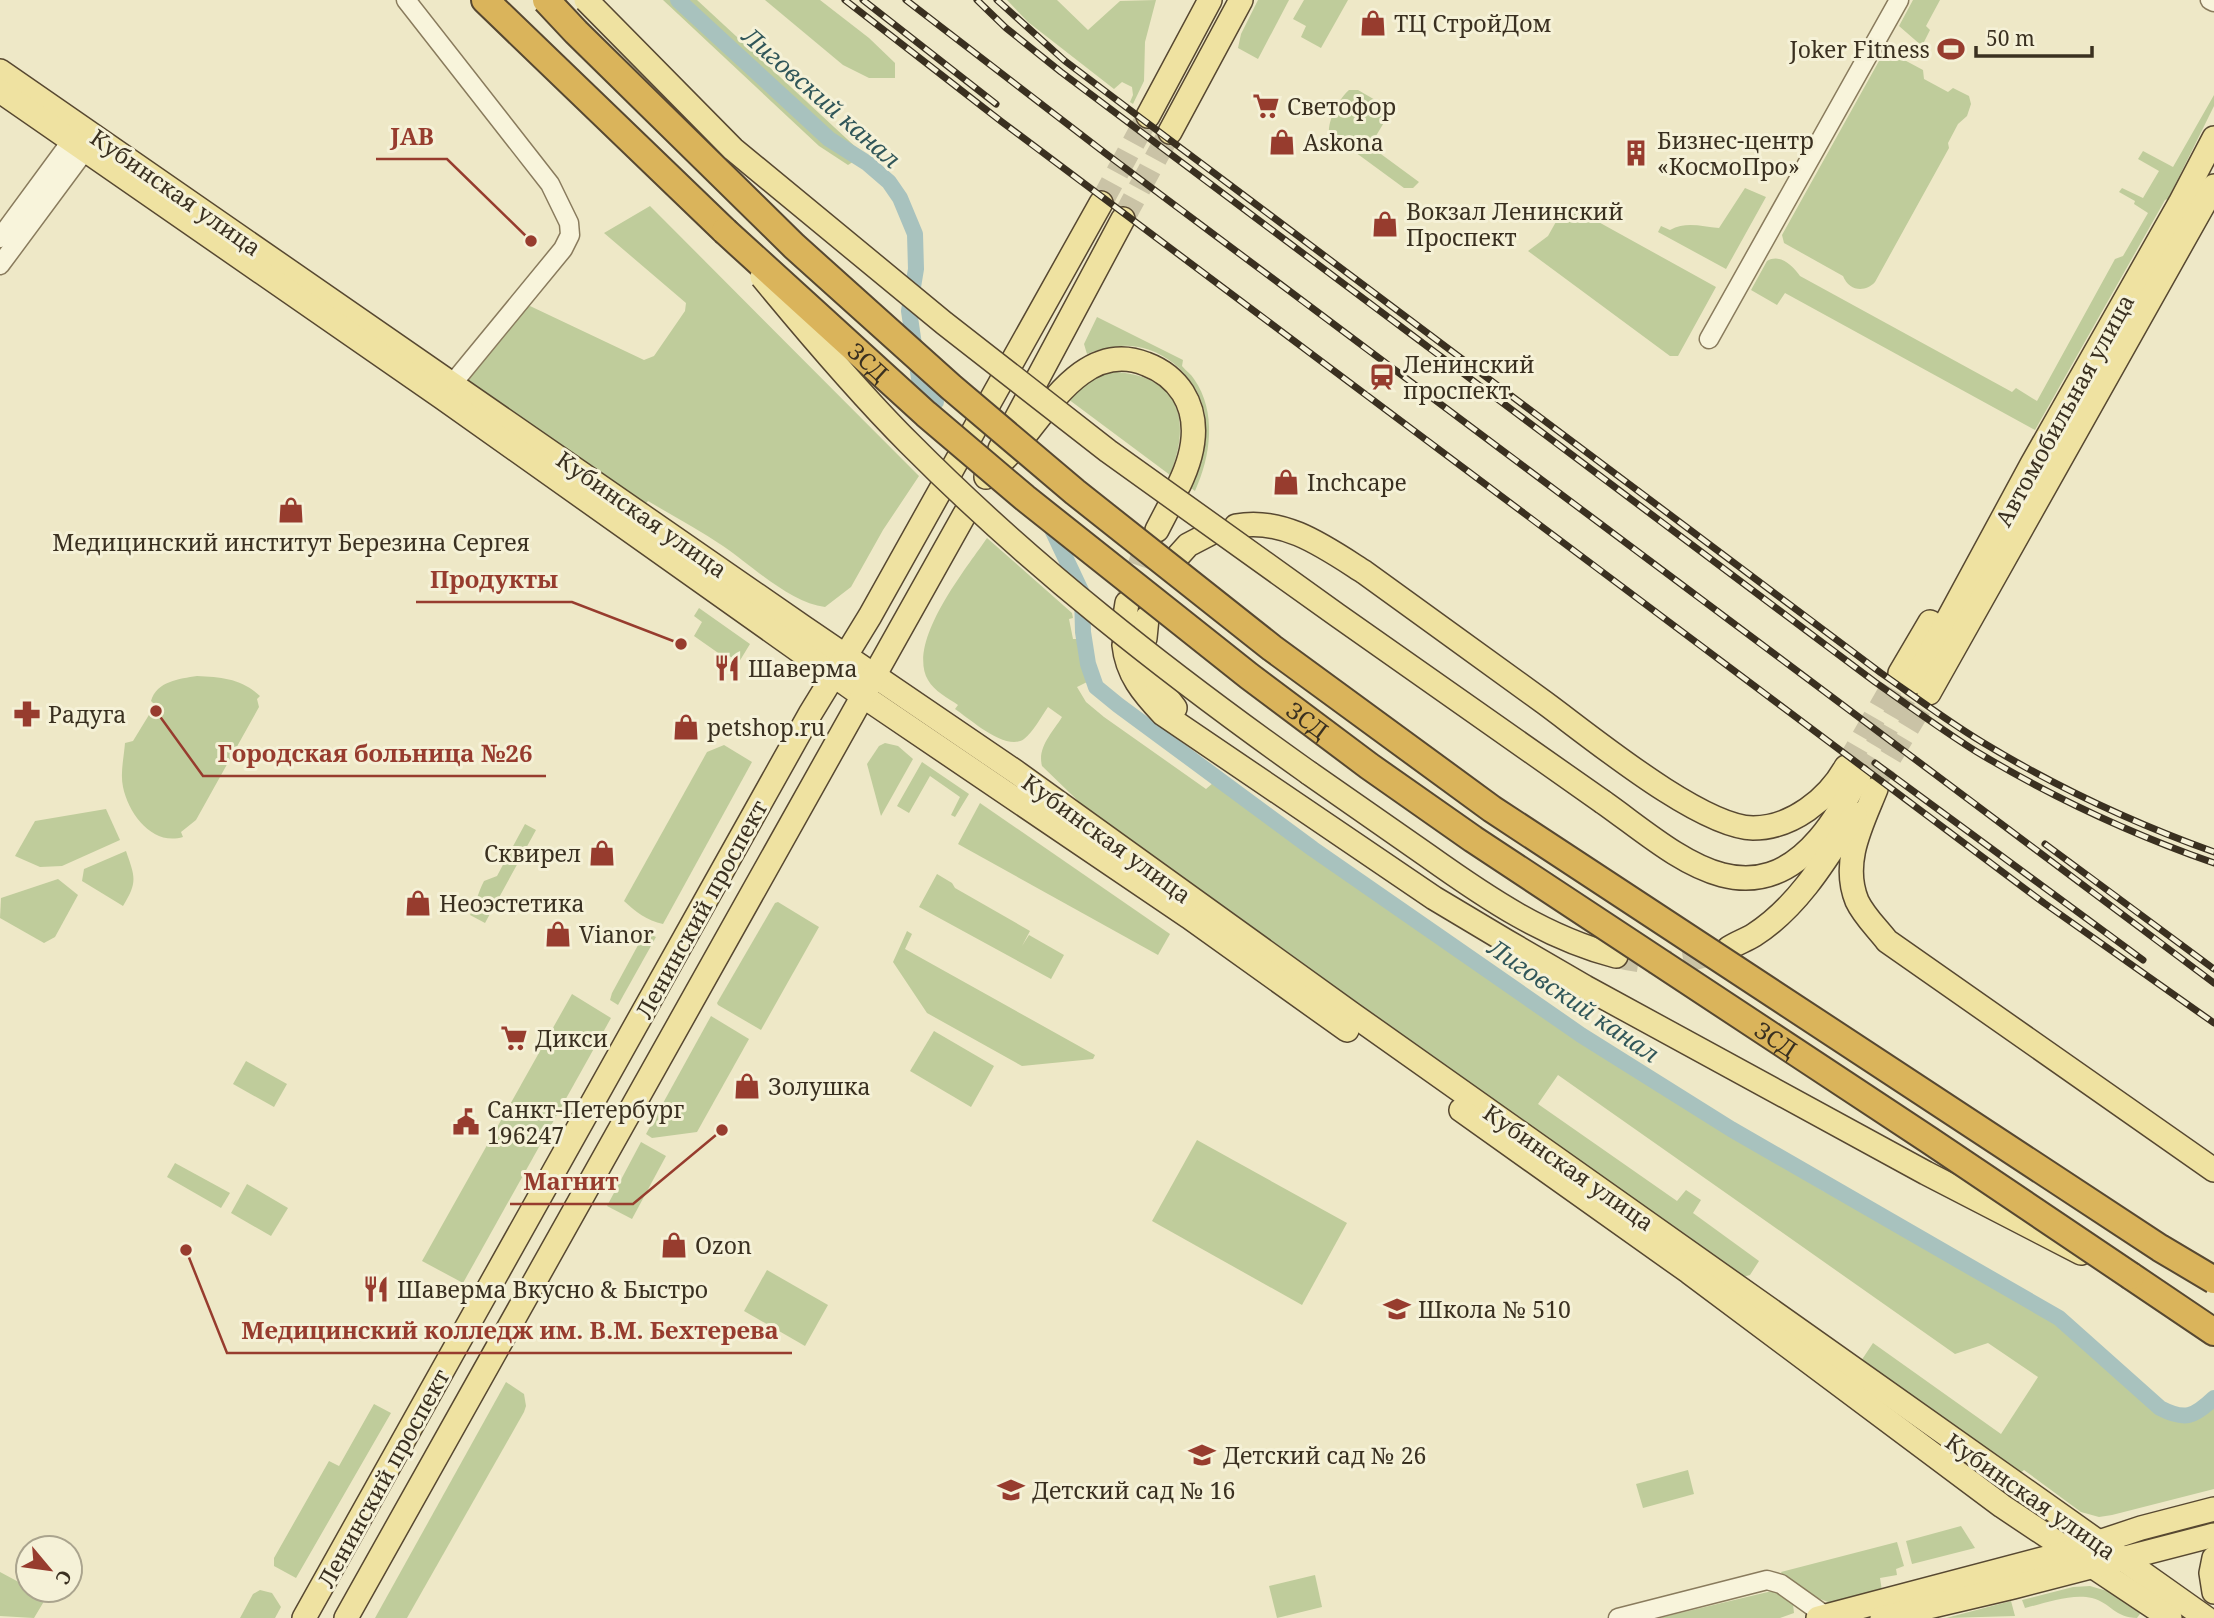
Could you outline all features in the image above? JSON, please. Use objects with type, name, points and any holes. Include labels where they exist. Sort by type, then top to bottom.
[{"type":"highway","name":"ЗСД","points":[[485,0],[770,274],[926,414],[1025,498],[1249,676],[1369,766],[1473,839],[2214,1332]]},
{"type":"highway","name":"ЗСД","points":[[546,0],[794,246],[951,387],[1075,492],[1272,648],[1492,809],[2137,1233],[2214,1280]]},
{"type":"main road","points":[[586,0],[733,149],[955,331],[1108,451],[1326,608],[1697,866],[1730,878],[1758,878],[1777,872],[1798,859],[1819,839],[1864,779]]},
{"type":"main road","points":[[1148,116],[1210,0]]},
{"type":"main road","points":[[1170,132],[1241,0]]},
{"type":"main road","name":"Кубинская улица","points":[[0,71],[82,140],[839,666],[874,675],[1016,772],[2206,1618]]},
{"type":"main road","name":"Кубинская улица","points":[[0,91],[82,140],[453,383],[839,666],[863,696],[1189,917],[1689,1272],[2002,1506],[2169,1618]]},
{"type":"main road","name":"Автомобильная улица","points":[[2214,138],[2190,208],[1914,682],[1933,618],[2190,208],[2214,186]]},
{"type":"main road","name":"Ленинский проспект","points":[[304,1618],[1101,203]]},
{"type":"main road","points":[[1123,219],[986,477],[1012,451],[1064,387],[1094,366],[1110,360],[1126,359],[1158,368],[1171,378],[1188,404],[1193,423],[1194,447],[1175,495],[1157,530]]},
{"type":"main road","points":[[725,231],[796,318],[908,442],[980,511],[1152,658],[1309,773],[1488,897],[1538,927],[1583,948],[1616,956]]},
{"type":"main road","name":"Ленинский проспект","points":[[346,1618],[966,512]]},
{"type":"main road","points":[[1236,526],[1254,523],[1279,527],[1303,536],[1337,555],[1651,780],[1712,818],[1752,828],[1781,823],[1804,813],[1829,790],[1864,779]]},
{"type":"main road","points":[[1179,555],[1188,545],[1211,533]]},
{"type":"main road","points":[[1133,625],[1126,662],[1134,679],[1163,714],[1434,898],[1585,987],[1913,1167],[2061,1244],[2131,1276]]},
{"type":"main road","points":[[1150,665],[1159,687],[1199,738]]},
{"type":"main road","points":[[1730,948],[1755,934],[1807,886],[1864,779]]},
{"type":"main road","points":[[1864,779],[1850,872],[1857,901],[1887,941],[2214,1170]]},
{"type":"main road","points":[[1822,1617],[2099,1544],[2141,1528],[2214,1508]]},
{"type":"main road","points":[[1882,1618],[2214,1535]]},
{"type":"main road","points":[[2214,1558],[2211,1573],[2214,1592]]},
{"type":"street","points":[[406,0],[546,178],[569,223],[570,235],[563,249],[453,383]]},
{"type":"street","points":[[1709,340],[1899,0]]},
{"type":"street","points":[[0,238],[82,140]]},
{"type":"street","points":[[0,265],[82,140]]},
{"type":"street","points":[[1618,1618],[1767,1580],[1781,1584],[1822,1617]]},
{"type":"green space","points":[[663,0],[697,0],[861,152],[859,158],[848,165],[819,146]]},
{"type":"green space","points":[[765,0],[820,0],[869,38],[895,63],[895,78],[869,78],[843,65]]},
{"type":"green space","points":[[1007,0],[1057,0],[1088,30],[1120,1],[1156,0],[1145,42],[1144,81],[1133,104],[1130,102],[1132,87],[1122,82],[1114,89],[1028,22]]},
{"type":"green space","points":[[1258,0],[1289,0],[1258,59],[1238,48],[1241,34]]},
{"type":"green space","points":[[1304,0],[1348,0],[1321,48],[1301,37],[1306,26],[1293,19]]},
{"type":"green space","points":[[1913,0],[1940,0],[1926,26],[1930,30],[1922,46],[1899,26]]},
{"type":"green space","points":[[1888,54],[1923,70],[1924,79],[1948,92],[1953,88],[1969,96],[1971,104],[1967,116],[1958,124],[1948,143],[1949,148],[1875,282],[1867,288],[1858,289],[1849,285],[1843,276],[1784,243],[1782,235],[1879,61]]},
{"type":"green space","points":[[1349,90],[1358,90],[1389,108],[1389,114],[1370,146],[1419,182],[1413,188],[1404,188],[1329,133],[1335,110]]},
{"type":"green space","points":[[2214,95],[2214,106],[2168,199],[2165,200],[2035,430],[1785,293],[1777,305],[1751,290],[1767,261],[1781,260],[1800,276],[2012,392],[2016,388],[2037,401],[2115,259],[2123,256],[2148,213],[2119,192],[2122,188],[2143,198],[2159,171],[2138,159],[2143,151],[2173,167]]},
{"type":"green space","points":[[1745,188],[1766,197],[1726,269],[1658,232],[1661,226],[1670,230],[1688,225],[1719,228]]},
{"type":"green space","points":[[1566,204],[1716,287],[1678,356],[1670,356],[1528,251],[1548,236]]},
{"type":"green space","points":[[650,206],[919,476],[883,530],[851,587],[825,607],[799,599],[785,591],[723,546],[648,501],[644,506],[463,380],[522,310],[530,306],[644,360],[654,356],[685,311],[686,303],[604,233]]},
{"type":"green space","points":[[1097,317],[1183,360],[1182,366],[1193,377],[1201,392],[1209,420],[1208,449],[1195,491],[1191,488],[1201,462],[1206,434],[1205,415],[1196,389],[1168,359],[1143,348],[1119,346],[1087,354],[1084,344]]},
{"type":"green space","points":[[1110,369],[1112,372],[1152,381],[1165,391],[1174,403],[1179,418],[1180,436],[1170,475],[1068,399],[1082,386]]},
{"type":"green space","points":[[987,538],[1072,613],[1073,618],[1069,619],[1073,639],[1077,639],[1087,682],[1077,687],[1086,702],[1104,717],[1206,789],[1213,783],[1564,1032],[1825,1192],[1829,1191],[2057,1321],[2160,1413],[2183,1420],[2194,1419],[2206,1413],[2214,1403],[2214,1489],[2112,1515],[2099,1517],[2081,1512],[2024,1470],[2019,1474],[1861,1361],[1873,1343],[2001,1434],[2038,1377],[1988,1343],[1955,1354],[1558,1075],[1538,1104],[1677,1201],[1686,1190],[1701,1200],[1693,1213],[1759,1261],[1750,1275],[1743,1277],[1100,822],[1042,766],[1044,746],[1062,717],[1048,707],[1024,739],[1008,741],[988,733],[955,709],[958,705],[937,691],[928,680],[923,664],[931,627],[941,606]]},
{"type":"green space","points":[[699,608],[750,644],[739,662],[726,654],[724,657],[694,636],[702,622],[694,616]]},
{"type":"green space","points":[[197,676],[239,682],[260,696],[257,699],[259,707],[196,820],[181,832],[183,837],[172,839],[152,833],[144,826],[126,798],[122,776],[125,743],[133,741],[155,705],[151,701],[158,689],[169,682]]},
{"type":"green space","points":[[885,743],[898,746],[913,759],[881,816],[867,764],[879,746]]},
{"type":"green space","points":[[724,745],[752,762],[663,924],[652,921],[624,901],[707,752]]},
{"type":"green space","points":[[922,762],[969,794],[955,817],[951,815],[960,797],[930,776],[909,813],[897,806]]},
{"type":"green space","points":[[980,803],[1170,934],[1158,955],[958,844]]},
{"type":"green space","points":[[106,809],[120,840],[62,866],[40,867],[15,856],[35,821]]},
{"type":"green space","points":[[525,824],[536,830],[485,923],[470,915],[480,889],[484,881],[497,876]]},
{"type":"green space","points":[[126,851],[134,879],[123,906],[82,881],[84,869]]},
{"type":"green space","points":[[937,874],[952,883],[955,888],[1030,931],[1022,946],[1029,935],[1064,955],[1051,979],[919,907]]},
{"type":"green space","points":[[58,879],[78,895],[55,937],[44,943],[0,918],[1,898]]},
{"type":"green space","points":[[778,902],[819,927],[761,1030],[717,1003]]},
{"type":"green space","points":[[907,931],[912,934],[905,949],[1095,1055],[1093,1059],[1022,1066],[927,1013],[893,962]]},
{"type":"green space","points":[[647,933],[656,937],[618,1005],[610,1000],[612,993]]},
{"type":"green space","points":[[572,994],[611,1018],[463,1283],[422,1261]]},
{"type":"green space","points":[[711,1016],[749,1039],[697,1132],[652,1138],[646,1134]]},
{"type":"green space","points":[[934,1031],[994,1066],[971,1107],[910,1071]]},
{"type":"green space","points":[[246,1061],[287,1084],[274,1107],[233,1084]]},
{"type":"green space","points":[[1197,1140],[1347,1223],[1302,1305],[1152,1221]]},
{"type":"green space","points":[[641,1142],[666,1156],[632,1219],[607,1206]]},
{"type":"green space","points":[[175,1163],[230,1193],[221,1208],[167,1177]]},
{"type":"green space","points":[[247,1184],[288,1208],[271,1236],[231,1213]]},
{"type":"green space","points":[[767,1270],[828,1305],[805,1346],[744,1311]]},
{"type":"green space","points":[[506,1382],[524,1394],[524,1412],[407,1618],[375,1618]]},
{"type":"green space","points":[[374,1404],[391,1413],[296,1578],[274,1566],[274,1558],[329,1461],[339,1466]]},
{"type":"green space","points":[[1688,1470],[1694,1494],[1643,1508],[1636,1484]]},
{"type":"green space","points":[[1961,1526],[1975,1548],[1912,1564],[1906,1541]]},
{"type":"green space","points":[[1897,1542],[1904,1566],[1896,1569],[1897,1575],[1880,1578],[1882,1591],[1833,1604],[1815,1597],[1781,1572]]},
{"type":"green space","points":[[0,1572],[14,1580],[14,1604],[42,1604],[34,1618],[0,1616]]},
{"type":"green space","points":[[1315,1575],[1322,1607],[1277,1618],[1269,1586]]},
{"type":"green space","points":[[2090,1586],[2114,1593],[2142,1611],[2137,1618],[2123,1616],[2098,1600],[2084,1597],[2059,1599],[2025,1608],[2022,1600],[2073,1587]]},
{"type":"green space","points":[[260,1590],[272,1593],[281,1607],[275,1618],[240,1618],[253,1594]]},
{"type":"green space","points":[[1772,1591],[1793,1604],[1794,1613],[1780,1618],[1659,1618]]},
{"type":"green space","points":[[2011,1601],[2015,1616],[1946,1618]]},
{"type":"waterway","name":"Лиговский канал","points":[[678,0],[829,139],[867,163],[889,182],[900,198],[915,234],[916,269],[909,311],[920,385],[936,402]]},
{"type":"waterway","name":"Лиговский канал","points":[[1049,523],[1082,593],[1083,632],[1088,664],[1096,687],[1118,705],[1313,849],[1581,1035],[1731,1129],[2059,1318],[2160,1408],[2176,1415],[2189,1415],[2214,1398]]},
{"type":"tunnel","points":[[1101,203],[1148,116]]},
{"type":"tunnel","points":[[1123,219],[1170,132]]},
{"type":"tunnel","points":[[1128,598],[1143,554],[1155,533]]},
{"type":"tunnel","points":[[1846,767],[1900,673]]},
{"type":"tunnel","points":[[1859,776],[1914,682]]},
{"type":"tunnel","points":[[1873,786],[1929,693]]},
{"type":"tunnel","points":[[1616,956],[1659,963],[1684,961],[1726,949]]},
{"type":"railway","points":[[845,0],[1002,122],[2044,903],[2214,1023]]},
{"type":"railway","points":[[863,0],[996,104]]},
{"type":"railway","points":[[906,0],[1105,153],[2214,983]]},
{"type":"railway","points":[[977,0],[1006,28],[1061,72],[1926,718],[1977,752],[2092,814],[2214,863]]},
{"type":"railway","points":[[997,0],[1065,61],[1881,673],[1956,726],[2067,789],[2154,829],[2214,852]]},
{"type":"railway","points":[[1875,763],[2143,960]]},
{"type":"railway","points":[[2045,844],[2214,969]]},
{"type":"place","name":"ТЦ СтройДом","points":[[1373,23]]},
{"type":"place","name":"Joker Fitness","points":[[1951,49]]},
{"type":"place","name":"Светофор","points":[[1266,106]]},
{"type":"place","name":"Askona","points":[[1282,142]]},
{"type":"place","name":"Бизнес-центр «КосмоПро»","points":[[1636,153]]},
{"type":"place","name":"Вокзал Ленинский Проспект","points":[[1385,224]]},
{"type":"place","name":"JAB","points":[[531,241]]},
{"type":"place","name":"Ленинский проспект","points":[[1382,377]]},
{"type":"place","name":"Inchcape","points":[[1286,482]]},
{"type":"place","name":"Медицинский институт Березина Сергея","points":[[291,510]]},
{"type":"place","name":"Продукты","points":[[681,644]]},
{"type":"place","name":"Шаверма","points":[[727,668]]},
{"type":"place","name":"Городская больница №26","points":[[156,711]]},
{"type":"place","name":"Радуга","points":[[27,714]]},
{"type":"place","name":"petshop.ru","points":[[686,727]]},
{"type":"place","name":"Сквирел","points":[[602,853]]},
{"type":"place","name":"Неоэстетика","points":[[418,903]]},
{"type":"place","name":"Vianor","points":[[558,934]]},
{"type":"place","name":"Дикси","points":[[514,1038]]},
{"type":"place","name":"Золушка","points":[[747,1086]]},
{"type":"place","name":"Санкт-Петербург 196247","points":[[466,1122]]},
{"type":"place","name":"Магнит","points":[[722,1130]]},
{"type":"place","name":"Ozon","points":[[674,1245]]},
{"type":"place","name":"Медицинский колледж им. В.М. Бехтерева","points":[[186,1250]]},
{"type":"place","name":"Шаверма Вкусно & Быстро","points":[[376,1289]]},
{"type":"place","name":"Школа № 510","points":[[1397,1309]]},
{"type":"place","name":"Детский сад № 26","points":[[1202,1455]]},
{"type":"place","name":"Детский сад № 16","points":[[1011,1490]]}]
